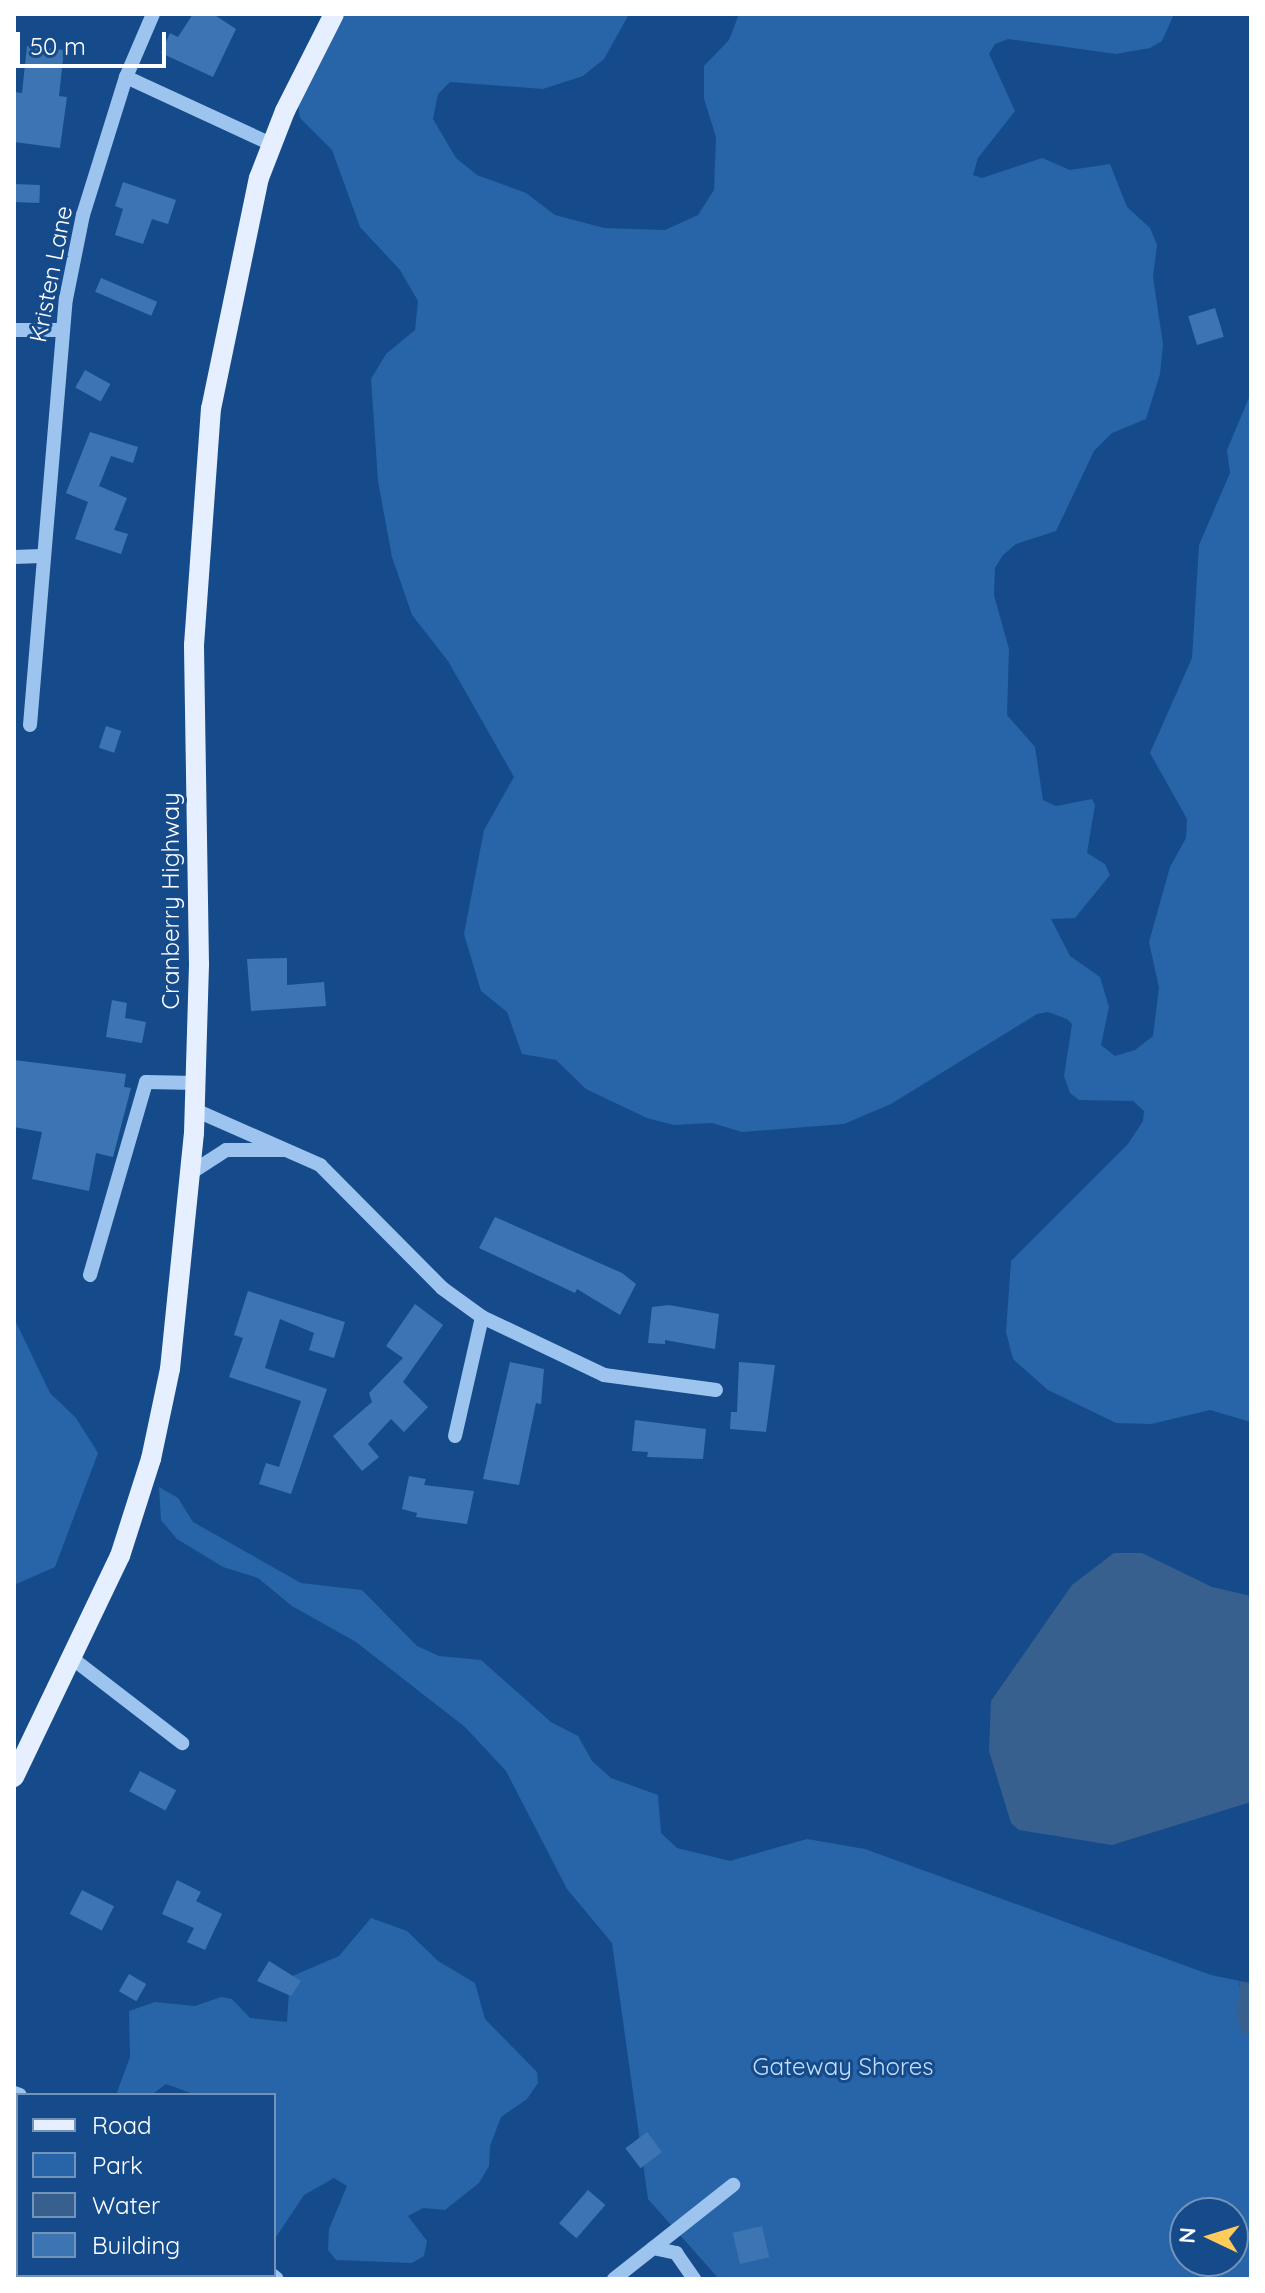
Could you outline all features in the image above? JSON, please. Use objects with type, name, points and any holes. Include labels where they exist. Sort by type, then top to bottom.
[{"type":"main road","name":"Cranberry Highway","points":[[14,1777],[20,1751],[73,1659],[120,1556],[154,1446],[180,1311],[196,1083],[194,645],[200,515],[220,348],[248,215],[271,144],[334,14]]},
{"type":"street","name":"Kristen Lane","points":[[30,725],[61,330],[78,236],[126,77],[153,14]]},
{"type":"street","points":[[126,77],[271,144]]},
{"type":"street","points":[[14,330],[61,330]]},
{"type":"street","points":[[14,557],[42,556]]},
{"type":"street","points":[[90,1275],[146,1082],[196,1083]]},
{"type":"street","points":[[195,1110],[320,1165],[442,1288],[482,1317],[604,1375],[716,1390]]},
{"type":"street","points":[[192,1172],[226,1150],[288,1150]]},
{"type":"street","points":[[455,1436],[482,1317]]},
{"type":"street","points":[[73,1659],[182,1743]]},
{"type":"street","points":[[614,2279],[733,2185]]},
{"type":"street","points":[[653,2248],[676,2253],[694,2279]]},
{"type":"green space","points":[[344,14],[629,14],[604,59],[583,76],[543,89],[450,82],[438,94],[433,119],[456,158],[477,175],[526,193],[555,215],[604,228],[665,230],[698,215],[714,190],[716,137],[704,99],[704,66],[729,40],[739,14],[1174,14],[1162,41],[1150,48],[1116,54],[1008,39],[995,44],[989,54],[1015,111],[978,158],[973,175],[982,178],[1042,158],[1070,170],[1110,164],[1127,207],[1150,228],[1157,245],[1153,277],[1163,344],[1160,374],[1146,419],[1112,433],[1094,451],[1056,531],[1016,544],[1003,555],[995,568],[994,595],[1009,649],[1007,715],[1035,747],[1043,800],[1056,806],[1092,799],[1095,805],[1087,853],[1105,864],[1110,875],[1075,918],[1051,919],[1070,956],[1100,977],[1109,1007],[1101,1045],[1115,1056],[1135,1050],[1153,1036],[1159,988],[1149,942],[1170,867],[1186,838],[1187,819],[1150,753],[1192,658],[1199,545],[1230,473],[1227,450],[1251,393],[1251,1422],[1210,1410],[1151,1424],[1116,1423],[1048,1390],[1013,1359],[1006,1332],[1011,1261],[1128,1144],[1143,1121],[1144,1111],[1133,1101],[1079,1100],[1070,1093],[1064,1076],[1072,1024],[1067,1019],[1048,1012],[1037,1014],[891,1104],[844,1124],[742,1132],[712,1123],[674,1125],[647,1118],[586,1089],[556,1060],[522,1054],[507,1012],[481,991],[464,934],[484,830],[514,777],[448,661],[412,615],[392,557],[378,481],[371,379],[386,354],[415,330],[418,301],[400,270],[360,227],[332,150],[300,118],[296,92],[327,50]]},
{"type":"green space","points":[[14,1318],[50,1393],[76,1418],[98,1453],[55,1567],[14,1585]]},
{"type":"green space","name":"Gateway Shores","points":[[159,1487],[178,1498],[193,1522],[301,1583],[362,1590],[417,1646],[439,1656],[481,1660],[551,1722],[578,1736],[592,1761],[611,1778],[658,1795],[661,1833],[677,1848],[730,1861],[807,1839],[865,1849],[1211,1975],[1240,1981],[1239,1986],[1251,1990],[1251,2279],[719,2279],[648,2199],[612,1943],[567,1889],[506,1771],[465,1727],[356,1642],[292,1606],[258,1578],[223,1567],[177,1539],[161,1520]]},
{"type":"green space","points":[[371,1918],[407,1931],[438,1961],[475,1983],[485,2019],[537,2072],[538,2083],[527,2099],[501,2117],[490,2146],[489,2166],[479,2183],[445,2210],[423,2208],[408,2216],[427,2241],[424,2256],[412,2263],[336,2260],[328,2250],[329,2229],[347,2186],[334,2178],[304,2195],[276,2237],[276,2093],[191,2093],[166,2084],[154,2093],[117,2093],[130,2057],[129,2011],[155,2002],[195,2006],[221,1997],[232,1999],[250,2018],[287,2022],[290,1977],[339,1956]]},
{"type":"green space","points":[[50,2277],[153,2277],[153,2279]]},
{"type":"water","points":[[1114,1553],[1142,1553],[1212,1587],[1251,1596],[1251,1802],[1112,1845],[1019,1830],[1011,1823],[989,1751],[991,1701],[1072,1585]]},
{"type":"water","points":[[1240,1981],[1251,1983],[1251,2036],[1241,2032],[1237,2015]]},
{"type":"building","points":[[193,14],[213,14],[236,29],[213,77],[161,53],[170,33],[178,37]]},
{"type":"building","points":[[27,46],[64,50],[59,96],[67,97],[60,148],[14,142],[14,92],[22,93]]},
{"type":"building","points":[[123,182],[176,200],[168,224],[152,219],[143,244],[115,235],[123,209],[115,206]]},
{"type":"building","points":[[14,184],[40,185],[39,203],[14,202]]},
{"type":"building","points":[[101,278],[157,302],[151,316],[95,292]]},
{"type":"building","points":[[1215,308],[1224,337],[1197,345],[1188,316]]},
{"type":"building","points":[[85,370],[110,384],[101,402],[75,387]]},
{"type":"building","points":[[90,432],[138,447],[133,463],[111,456],[99,486],[127,498],[114,530],[128,534],[121,554],[75,539],[88,502],[66,493]]},
{"type":"building","points":[[106,726],[121,731],[114,753],[99,748]]},
{"type":"building","points":[[287,958],[287,985],[324,982],[326,1006],[251,1011],[247,959]]},
{"type":"building","points":[[112,1000],[127,1003],[125,1018],[146,1022],[142,1043],[106,1037]]},
{"type":"building","points":[[14,1060],[126,1074],[124,1087],[131,1088],[113,1157],[96,1153],[89,1191],[32,1179],[42,1132],[14,1127]]},
{"type":"building","points":[[495,1217],[622,1273],[636,1284],[620,1315],[577,1289],[575,1293],[479,1248]]},
{"type":"building","points":[[248,1291],[345,1322],[334,1358],[309,1350],[314,1333],[280,1319],[265,1368],[327,1389],[291,1494],[259,1484],[266,1463],[279,1467],[301,1401],[229,1377],[243,1338],[234,1335]]},
{"type":"building","points":[[415,1304],[443,1325],[403,1382],[428,1407],[404,1432],[391,1419],[368,1444],[379,1457],[362,1471],[333,1436],[372,1402],[369,1393],[403,1358],[386,1346]]},
{"type":"building","points":[[669,1305],[719,1314],[715,1349],[665,1340],[665,1344],[648,1343],[652,1307]]},
{"type":"building","points":[[510,1362],[544,1369],[541,1404],[536,1403],[519,1485],[483,1479]]},
{"type":"building","points":[[739,1362],[775,1365],[766,1432],[730,1429],[731,1412],[737,1412]]},
{"type":"building","points":[[635,1420],[706,1429],[703,1459],[647,1457],[648,1452],[632,1451]]},
{"type":"building","points":[[409,1476],[426,1479],[424,1485],[474,1491],[467,1524],[416,1517],[417,1513],[402,1509]]},
{"type":"building","points":[[140,1771],[176,1790],[165,1811],[129,1791]]},
{"type":"building","points":[[177,1880],[201,1892],[196,1901],[222,1914],[205,1950],[187,1942],[194,1928],[162,1914]]},
{"type":"building","points":[[82,1890],[114,1906],[102,1930],[70,1914]]},
{"type":"building","points":[[269,1961],[301,1981],[291,1996],[257,1981]]},
{"type":"building","points":[[129,1974],[146,1984],[136,2001],[119,1991]]},
{"type":"building","points":[[647,2132],[662,2152],[640,2168],[625,2148]]},
{"type":"building","points":[[588,2190],[605,2205],[576,2238],[559,2223]]},
{"type":"building","points":[[762,2226],[769,2257],[740,2264],[733,2233]]}]
